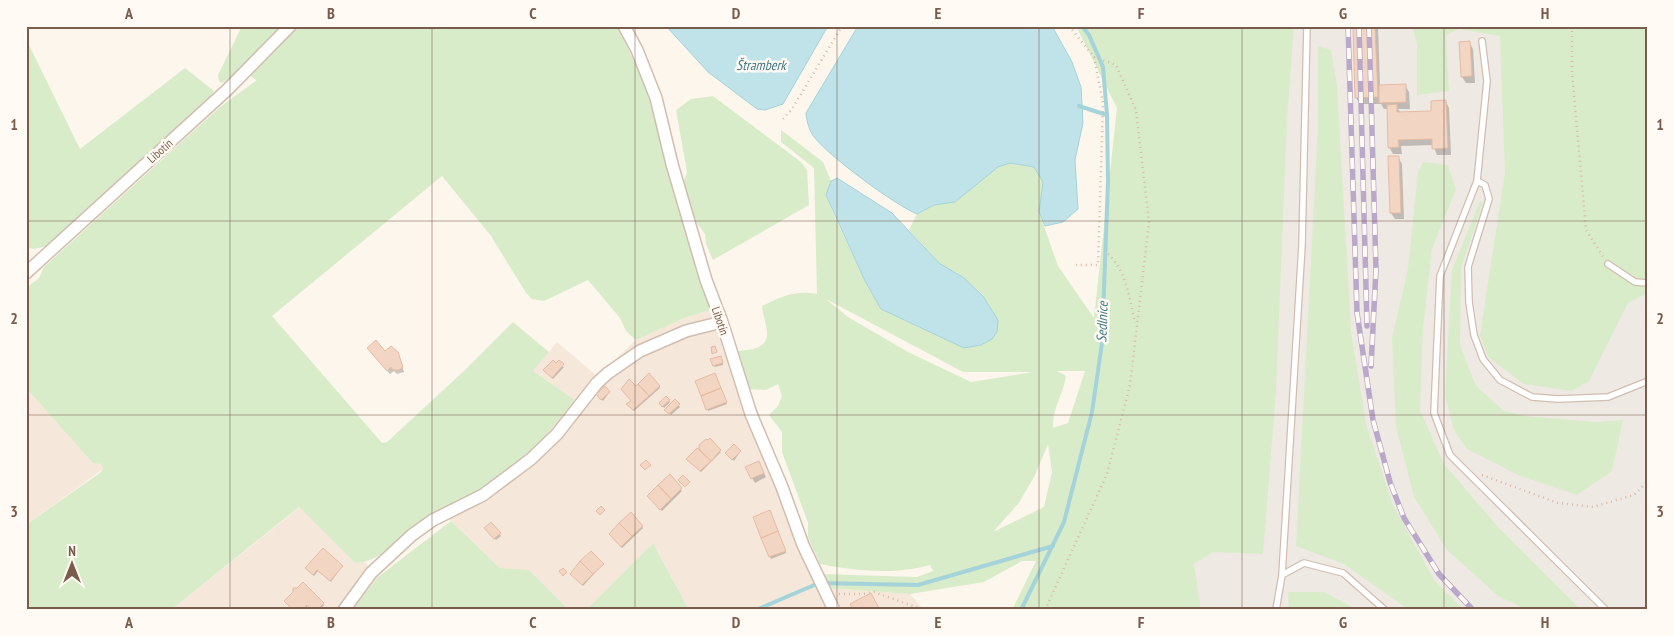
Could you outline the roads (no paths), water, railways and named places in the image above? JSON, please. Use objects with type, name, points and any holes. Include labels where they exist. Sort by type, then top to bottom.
[{"type":"street","name":"Libotín","points":[[26,273],[227,90],[290,26]]},
{"type":"street","name":"Libotín","points":[[624,26],[637,50],[656,98],[672,164],[706,280],[722,322],[751,414],[779,479],[803,545],[834,610]]},
{"type":"street","points":[[344,610],[371,572],[412,535],[433,520],[483,495],[530,459],[557,434],[597,383],[608,373],[640,351],[686,331],[722,322]]},
{"type":"lane","points":[[1276,610],[1282,574],[1302,245],[1308,26]]},
{"type":"lane","points":[[1482,42],[1487,81],[1477,181],[1440,276],[1434,413],[1450,455],[1606,610]]},
{"type":"lane","points":[[1477,181],[1485,184],[1489,199],[1468,268],[1470,302],[1474,335],[1483,359],[1500,380],[1532,397],[1558,399],[1608,397],[1648,382]]},
{"type":"lane","points":[[1608,264],[1635,282],[1648,283]]},
{"type":"lane","points":[[1282,574],[1304,563],[1343,573],[1385,610]]},
{"type":"water","name":"Štramberk","points":[[666,26],[828,26],[783,104],[765,110],[757,109],[708,72]]},
{"type":"water","points":[[858,26],[1052,26],[1072,62],[1081,87],[1083,123],[1075,160],[1078,209],[1063,222],[1045,226],[1039,212],[1043,182],[1034,167],[1010,163],[998,167],[955,202],[934,205],[917,214],[879,191],[834,157],[813,135],[806,113]]},
{"type":"water","points":[[837,178],[892,213],[939,263],[964,278],[983,296],[998,320],[997,332],[992,339],[981,345],[964,348],[881,309],[865,281],[826,195],[831,181]]},
{"type":"waterway","name":"Sedlnice","points":[[1021,610],[1064,522],[1092,412],[1102,343],[1108,181],[1107,115],[1103,67],[1089,35],[1082,26]]},
{"type":"waterway","points":[[1079,106],[1107,115]]},
{"type":"waterway","points":[[756,610],[819,583],[918,585],[1053,546]]},
{"type":"railway","points":[[1348,26],[1357,313],[1373,420],[1390,482],[1404,518],[1439,574],[1473,610]]},
{"type":"railway","points":[[1359,26],[1367,326]]},
{"type":"railway","points":[[1369,26],[1376,270],[1371,366]]}]
